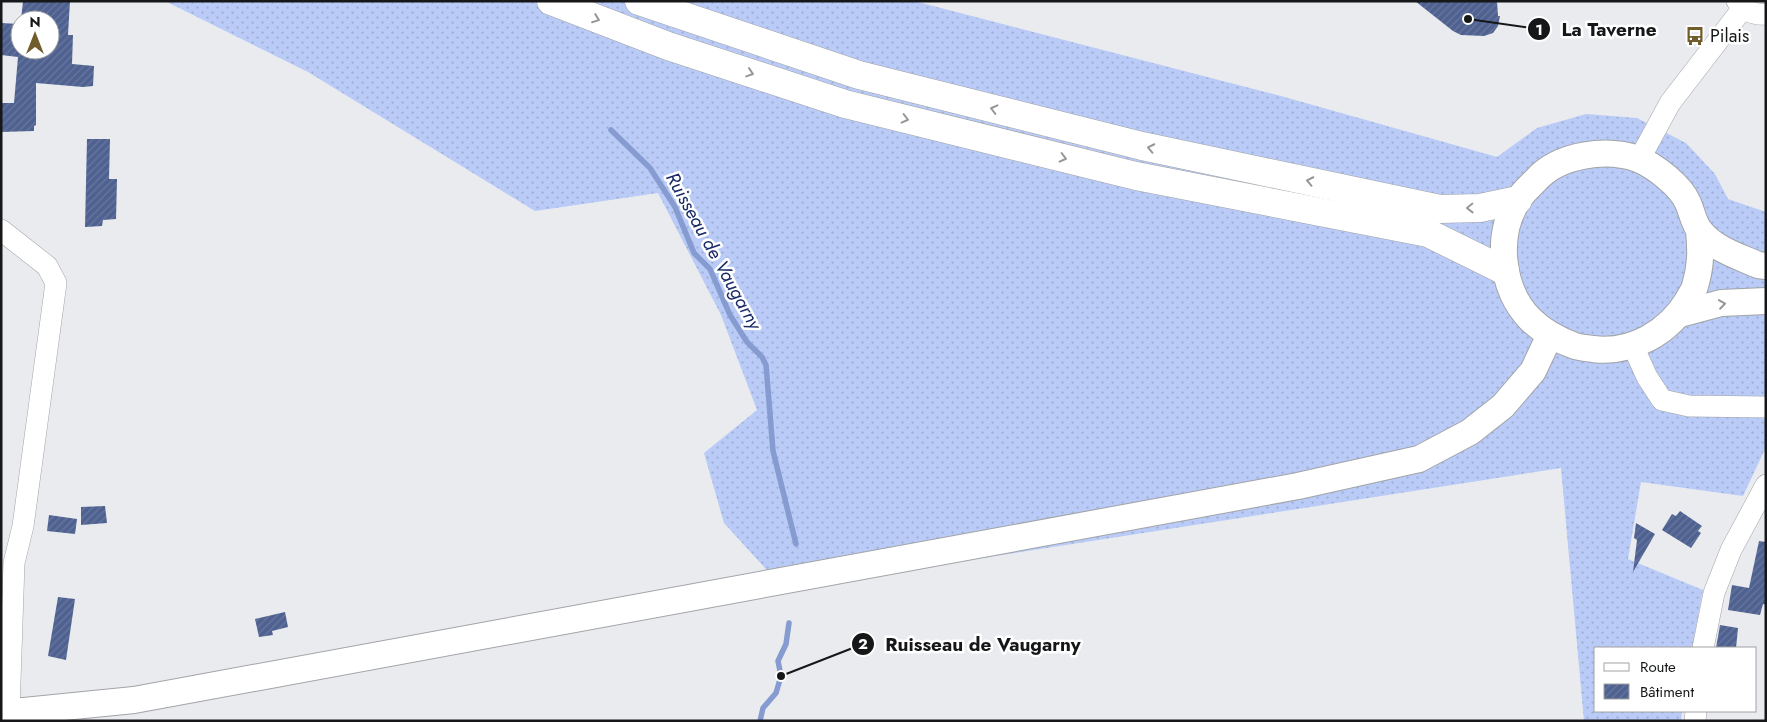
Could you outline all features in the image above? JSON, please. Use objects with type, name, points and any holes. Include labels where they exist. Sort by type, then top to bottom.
[{"type":"highway","points":[[551,1],[668,46],[845,104],[1136,176],[1428,233],[1505,271]]},
{"type":"highway","points":[[639,1],[858,75],[1142,146],[1440,209],[1480,208],[1518,200]]},
{"type":"main road","points":[[1605,153],[1639,160],[1666,176],[1687,201],[1699,230],[1701,260],[1699,269],[1694,288],[1680,314],[1659,333],[1633,346],[1605,350],[1576,347],[1550,335],[1530,318],[1514,296],[1505,271],[1504,246],[1508,222],[1518,200],[1541,174],[1571,158],[1605,153]]},
{"type":"main road","points":[[1699,230],[1716,246],[1758,265],[1766,266]]},
{"type":"main road","points":[[1680,314],[1721,303],[1766,301]]},
{"type":"main road","points":[[14,713],[144,698],[1298,486],[1419,458],[1470,432],[1503,406],[1534,371],[1550,335]]},
{"type":"street","points":[[1639,160],[1670,103],[1740,5],[1750,13],[1766,14]]},
{"type":"street","points":[[1,230],[47,266],[56,283],[22,526],[14,563],[14,713]]},
{"type":"street","points":[[1633,346],[1647,377],[1662,400],[1689,406],[1766,408]]},
{"type":"street","points":[[1703,647],[1714,593],[1731,550],[1766,485]]},
{"type":"shaded area","points":[[165,1],[914,1],[1281,96],[1497,157],[1537,128],[1586,114],[1637,118],[1686,143],[1715,174],[1728,199],[1766,212],[1766,447],[1743,496],[1641,482],[1628,559],[1703,590],[1692,647],[1594,647],[1594,712],[1682,712],[1681,721],[1584,721],[1561,468],[784,589],[724,523],[704,453],[757,410],[721,315],[658,193],[535,211],[308,72]]},
{"type":"building","points":[[23,1],[70,1],[68,35],[73,35],[72,64],[94,66],[93,86],[83,87],[36,83],[36,125],[34,126],[34,131],[1,132],[1,103],[14,103],[18,60],[60,60],[60,10],[22,10]]},
{"type":"building","points":[[1415,1],[1497,1],[1498,16],[1500,16],[1498,26],[1493,33],[1484,36],[1461,35],[1453,31]]},
{"type":"building","points":[[1,23],[10,23],[10,56],[1,55]]},
{"type":"building","points":[[87,139],[110,139],[109,179],[117,179],[116,219],[103,220],[102,226],[85,227]]},
{"type":"building","points":[[105,506],[107,523],[81,525],[81,507]]},
{"type":"building","points":[[1680,511],[1702,526],[1698,531],[1701,533],[1691,548],[1662,530],[1672,514],[1676,516]]},
{"type":"building","points":[[49,515],[77,519],[75,534],[47,531]]},
{"type":"building","points":[[1636,523],[1655,534],[1633,572],[1637,540],[1634,538]]},
{"type":"building","points":[[1759,541],[1766,542],[1766,605],[1763,604],[1760,615],[1728,610],[1732,585],[1749,588]]},
{"type":"building","points":[[58,597],[75,599],[66,660],[48,656]]},
{"type":"building","points":[[285,612],[288,627],[272,631],[273,635],[259,637],[255,619]]},
{"type":"building","points":[[1720,625],[1738,628],[1736,647],[1716,647]]},
{"type":"waterway","name":"Ruisseau de Vaugarny","points":[[611,130],[650,168],[675,207],[694,253],[710,269],[730,315],[747,342],[762,357],[766,365],[773,451],[796,544]]},
{"type":"waterway","name":"Ruisseau de Vaugarny","points":[[760,721],[763,708],[776,693],[781,676],[778,661],[786,644],[789,623]]},
{"type":"place","name":"La Taverne","points":[[1468,19]]},
{"type":"place","name":"Pilais","points":[[1695,36]]},
{"type":"place","name":"Ruisseau de Vaugarny","points":[[781,676]]}]
